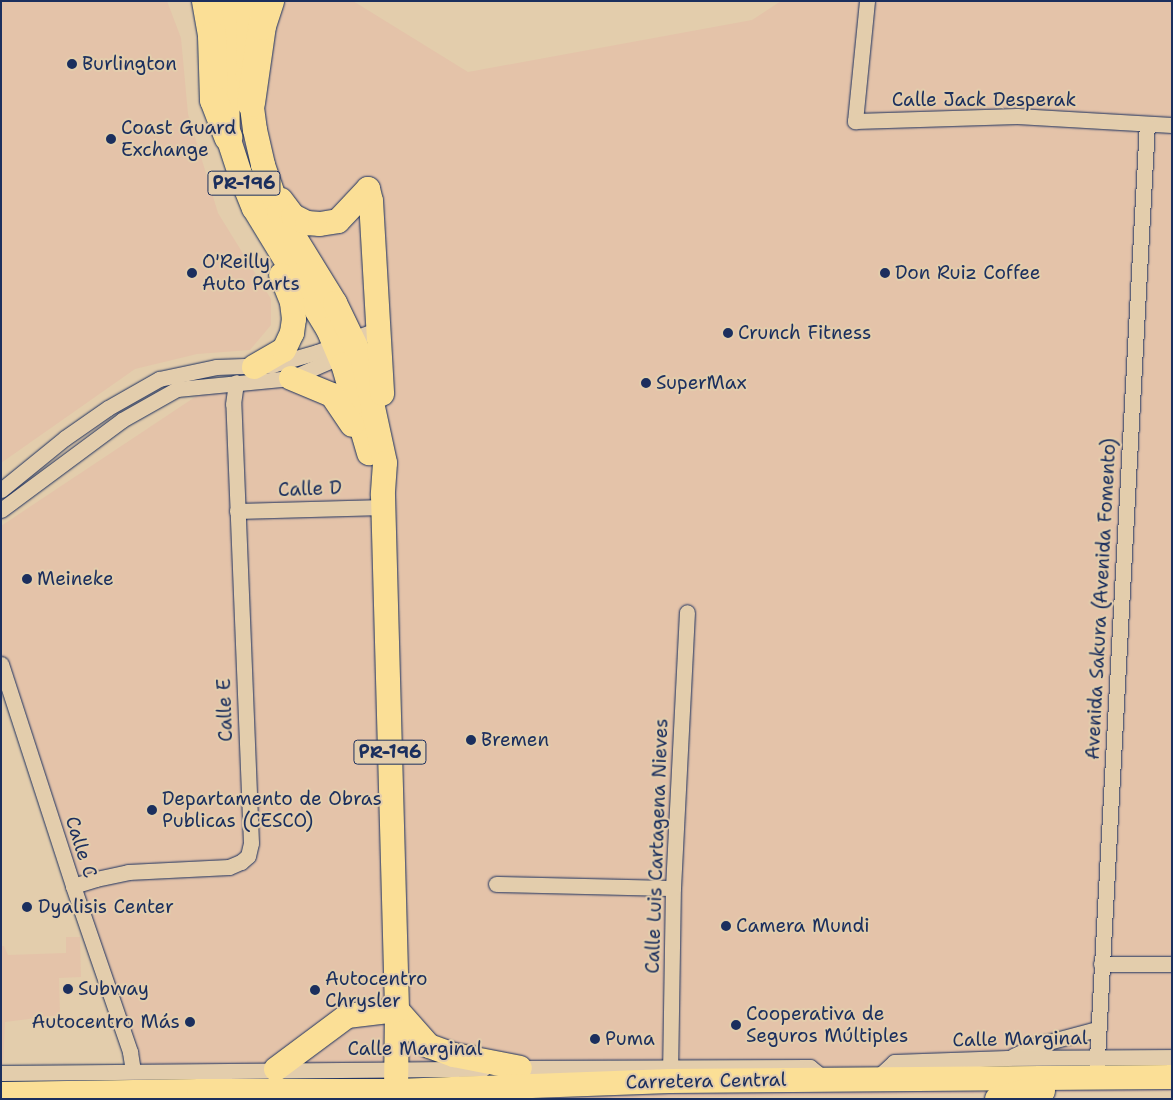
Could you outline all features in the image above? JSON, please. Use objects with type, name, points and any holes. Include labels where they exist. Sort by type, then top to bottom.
[{"type":"highway","points":[[206,1],[212,36],[214,100],[228,136]]},
{"type":"highway","points":[[252,104],[262,26],[270,1]]},
{"type":"main road","name":"PR-196","points":[[226,1],[228,136],[240,174],[254,208],[328,329],[363,361],[384,501],[397,1010],[396,1081]]},
{"type":"main road","name":"PR-196","points":[[248,1],[248,76],[258,148],[279,212],[335,303],[346,347]]},
{"type":"main road","points":[[272,190],[293,216],[307,223],[320,224],[338,221],[368,189],[371,201],[380,335],[376,453]]},
{"type":"main road","points":[[254,208],[269,255],[285,284],[292,302],[294,319],[292,333],[284,350],[254,367]]},
{"type":"main road","points":[[291,378],[332,395],[376,453]]},
{"type":"main road","points":[[276,1069],[347,1016],[397,1010],[429,1046],[454,1055],[520,1068]]},
{"type":"main road","points":[[997,1099],[1025,1091],[1060,1090],[1096,1067],[1125,1089],[1166,1090],[1172,1092]]},
{"type":"main road","name":"Carretera Central","points":[[1,1094],[199,1091],[396,1081],[670,1073],[825,1079],[1096,1067],[1172,1077]]},
{"type":"main road","points":[[582,1099],[590,1095],[667,1094],[669,1092],[670,1073]]},
{"type":"street","name":"Calle Jack Desperak","points":[[867,1],[855,120],[1017,116],[1172,125]]},
{"type":"street","name":"Avenida Sakura (Avenida Fomento)","points":[[1096,1067],[1147,124]]},
{"type":"street","points":[[1,490],[65,438],[108,408],[159,379],[216,367],[254,367],[346,347],[380,335]]},
{"type":"street","points":[[1,510],[122,420],[177,389],[291,378],[346,347]]},
{"type":"street","name":"Calle E","points":[[73,886],[96,878],[128,872],[229,867],[241,862],[248,856],[250,842],[233,404],[236,382]]},
{"type":"street","name":"Calle D","points":[[237,511],[384,501]]},
{"type":"street","name":"Calle Luis Cartagena Nieves","points":[[670,1073],[673,888],[687,612]]},
{"type":"street","name":"Calle C","points":[[1,664],[73,886],[130,1052],[133,1070]]},
{"type":"street","points":[[496,884],[673,888]]},
{"type":"street","points":[[1101,964],[1172,964]]},
{"type":"street","points":[[1008,1058],[1037,1045],[1097,1029]]},
{"type":"street","name":"Calle Marginal","points":[[876,1078],[894,1062],[1008,1058],[1096,1067],[1172,1057]]},
{"type":"street","name":"Calle Marginal","points":[[1,1072],[276,1069],[396,1081],[520,1068],[670,1073]]},
{"type":"shaded area","points":[[1,1],[167,1],[181,38],[188,114],[218,213],[271,299],[271,325],[250,350],[197,354],[135,369],[1,463]]},
{"type":"shaded area","points":[[224,1],[353,1],[468,72],[752,20],[781,1],[1172,1],[1172,1091],[558,1099],[123,1099],[131,1068],[1,677],[1,526],[195,397],[330,338],[240,174]]},
{"type":"shaded area","points":[[66,937],[80,937],[81,977],[59,978],[60,1015],[5,1022],[3,1065],[1,1066],[1,946],[4,946],[8,955],[66,953]]},
{"type":"place","name":"Burlington","points":[[72,64]]},
{"type":"place","name":"Coast Guard Exchange","points":[[111,139]]},
{"type":"place","name":"O'Reilly Auto Parts","points":[[192,273]]},
{"type":"place","name":"Don Ruiz Coffee","points":[[885,273]]},
{"type":"place","name":"Crunch Fitness","points":[[728,333]]},
{"type":"place","name":"SuperMax","points":[[646,383]]},
{"type":"place","name":"Meineke","points":[[27,579]]},
{"type":"place","name":"Bremen","points":[[471,740]]},
{"type":"place","name":"Departamento de Obras Publicas (CESCO)","points":[[152,810]]},
{"type":"place","name":"Dyalisis Center","points":[[27,907]]},
{"type":"place","name":"Camera Mundi","points":[[726,926]]},
{"type":"place","name":"Subway","points":[[68,989]]},
{"type":"place","name":"Autocentro Chrysler","points":[[315,990]]},
{"type":"place","name":"Autocentro Más","points":[[190,1022]]},
{"type":"place","name":"Cooperativa de Seguros Múltiples","points":[[736,1025]]},
{"type":"place","name":"Puma","points":[[595,1039]]}]
